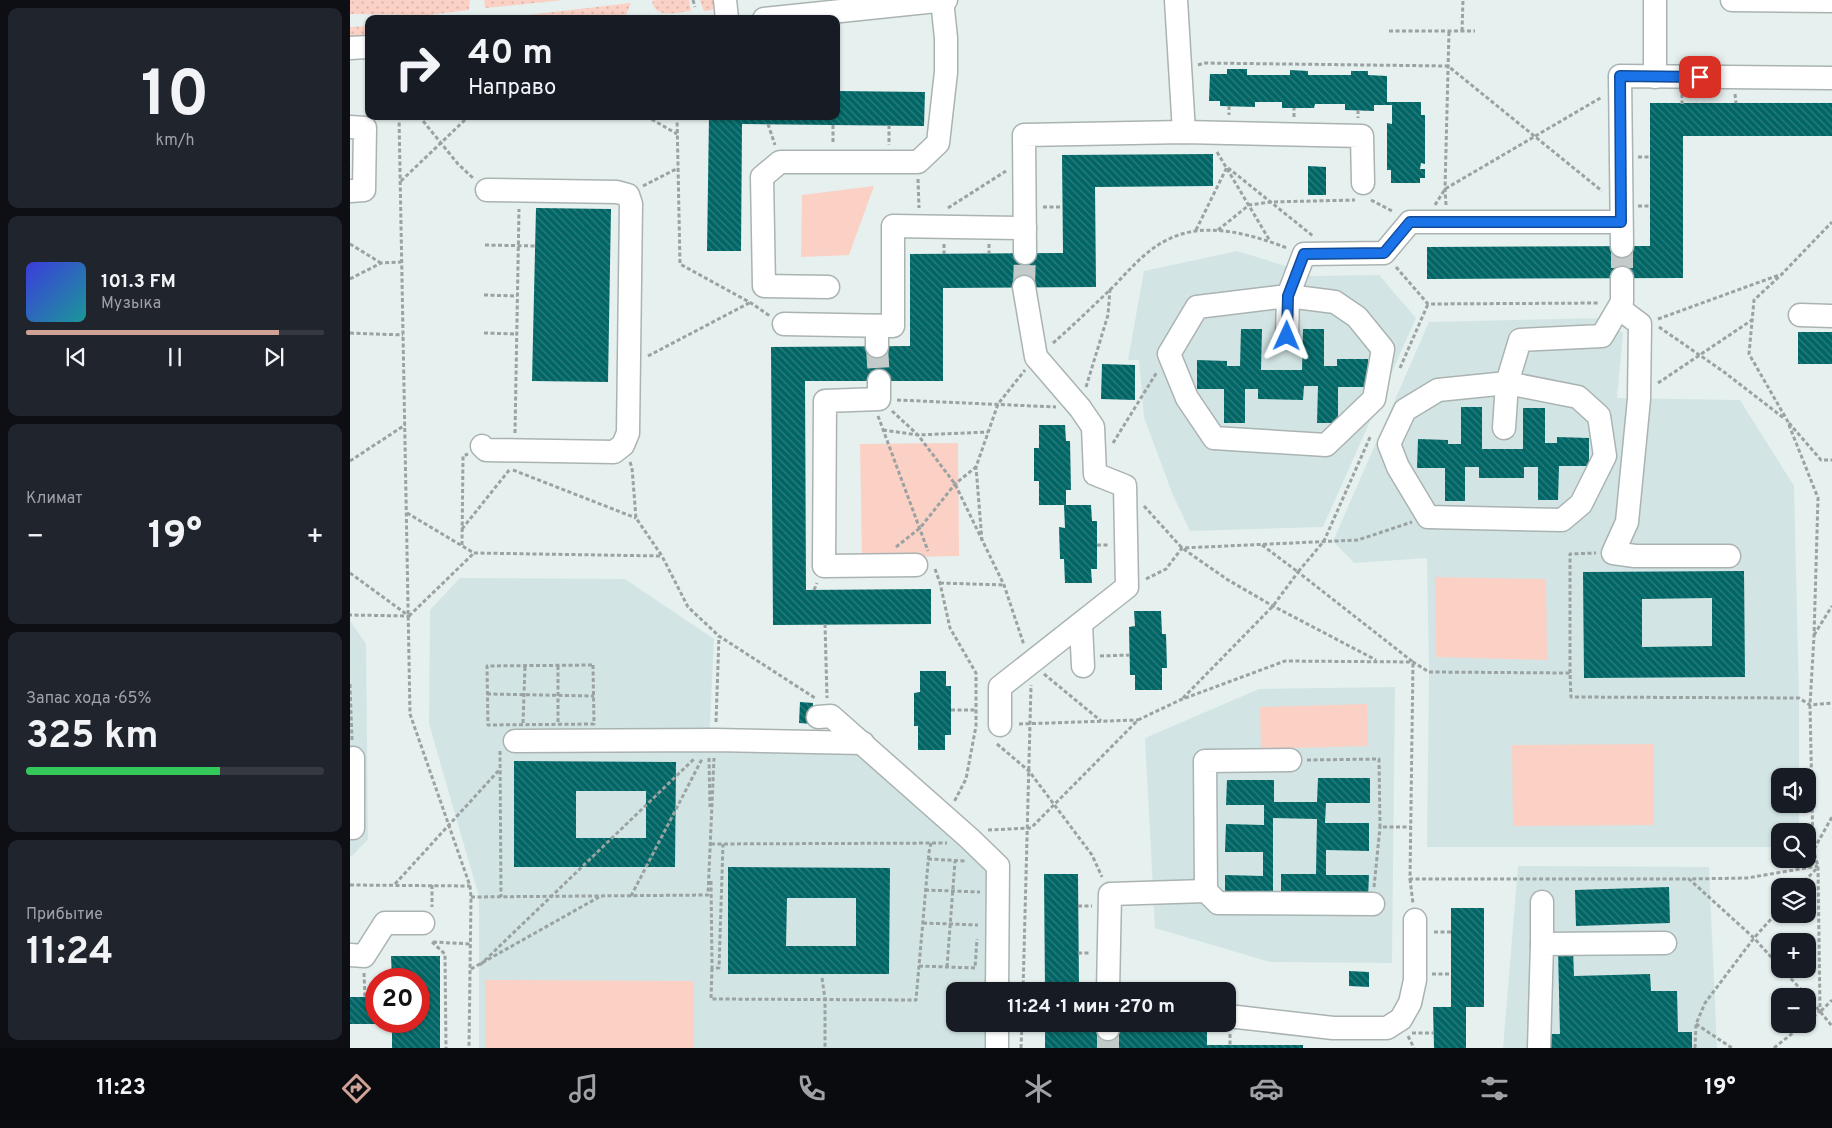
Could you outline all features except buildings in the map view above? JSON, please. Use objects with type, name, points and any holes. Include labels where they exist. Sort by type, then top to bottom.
[{"type":"street","points":[[725,0],[727,15]]},
{"type":"street","points":[[800,15],[946,0]]},
{"type":"street","points":[[1176,0],[1180,70],[1195,133]]},
{"type":"street","points":[[1654,0],[1655,77]]},
{"type":"street","points":[[1732,0],[1832,1]]},
{"type":"street","points":[[828,287],[757,294],[762,177],[780,162],[918,162],[938,143],[946,72],[946,38],[928,1]]},
{"type":"street","points":[[350,48],[365,47]]},
{"type":"street","points":[[1622,246],[1620,76],[1832,78]]},
{"type":"street","points":[[350,127],[365,128],[364,190],[350,191]]},
{"type":"street","points":[[1025,253],[1024,135],[1195,133],[1362,136],[1363,183]]},
{"type":"street","points":[[482,446],[486,450],[511,460],[614,452],[622,445],[628,433],[631,204],[628,195],[617,192],[487,190]]},
{"type":"street","points":[[1287,336],[1288,296],[1304,254],[1384,253],[1417,222],[1621,214]]},
{"type":"street","points":[[775,319],[877,336],[893,326],[893,226],[1025,228]]},
{"type":"street","points":[[1504,428],[1507,383],[1520,340],[1602,336],[1621,306],[1622,278]]},
{"type":"street","points":[[992,732],[1000,686],[1031,664],[1127,587],[1125,486],[1095,474],[1093,427],[1080,408],[1036,357],[1024,287]]},
{"type":"street","points":[[1288,296],[1335,302],[1357,317],[1383,349],[1374,399],[1326,445],[1214,438],[1187,398],[1170,354],[1197,307],[1288,296]]},
{"type":"street","points":[[1621,306],[1640,324],[1638,396],[1627,522],[1613,553],[1635,556],[1729,556]]},
{"type":"street","points":[[1800,315],[1832,316]]},
{"type":"street","points":[[1507,383],[1578,397],[1599,416],[1605,456],[1581,504],[1562,520],[1428,516],[1398,467],[1389,444],[1405,410],[1438,390],[1507,383]]},
{"type":"street","points":[[879,390],[825,400],[824,566],[916,565]]},
{"type":"street","points":[[1081,625],[1082,661]]},
{"type":"street","points":[[823,711],[863,743],[998,866],[997,982]]},
{"type":"street","points":[[507,734],[710,749],[863,743]]},
{"type":"street","points":[[350,828],[353,828],[353,758]]},
{"type":"street","points":[[1290,760],[1204,762],[1206,891],[1218,903],[1372,904]]},
{"type":"street","points":[[1108,982],[1110,894],[1206,891]]},
{"type":"street","points":[[1539,1048],[1542,902]]},
{"type":"street","points":[[1236,1017],[1333,1028],[1387,1028],[1401,1019],[1410,1003],[1415,980],[1415,920]]},
{"type":"street","points":[[350,956],[364,956],[385,923],[428,933]]},
{"type":"street","points":[[1542,944],[1665,943]]},
{"type":"street","points":[[997,1032],[997,1048]]},
{"type":"path","points":[[693,0],[695,7]]},
{"type":"path","points":[[1462,31],[1463,0]]},
{"type":"path","points":[[1389,31],[1475,31]]},
{"type":"path","points":[[1448,222],[1445,189],[1449,31]]},
{"type":"path","points":[[1180,70],[1204,63],[1448,66],[1535,138],[1621,214]]},
{"type":"path","points":[[1217,230],[1249,205],[1271,202],[1374,200],[1417,222],[1445,189],[1535,138],[1620,86]]},
{"type":"path","points":[[399,120],[410,714],[470,886],[471,969],[469,1048]]},
{"type":"path","points":[[422,120],[458,164]]},
{"type":"path","points":[[400,182],[465,120]]},
{"type":"path","points":[[653,120],[677,134]]},
{"type":"path","points":[[677,120],[680,264],[757,294],[775,319]]},
{"type":"path","points":[[1195,133],[1227,167],[1335,254]]},
{"type":"path","points":[[944,210],[1024,159]]},
{"type":"path","points":[[918,162],[920,226]]},
{"type":"path","points":[[628,195],[678,167]]},
{"type":"path","points":[[1227,167],[1270,242]]},
{"type":"path","points":[[1196,230],[1227,167]]},
{"type":"path","points":[[462,529],[511,460],[515,436],[519,191]]},
{"type":"path","points":[[1812,823],[1810,705],[1818,498],[1787,420],[1749,354],[1754,300],[1832,222]]},
{"type":"path","points":[[982,544],[976,467],[998,404],[1036,357],[1078,321],[1147,252],[1169,238],[1196,230],[1217,230],[1270,242],[1304,254]]},
{"type":"path","points":[[350,244],[380,263]]},
{"type":"path","points":[[485,245],[535,246]]},
{"type":"path","points":[[1384,253],[1428,304],[1621,306]]},
{"type":"path","points":[[350,279],[380,263],[401,262]]},
{"type":"path","points":[[1650,322],[1781,275]]},
{"type":"path","points":[[879,390],[998,404],[1080,408],[1108,315],[1110,289]]},
{"type":"path","points":[[629,366],[757,294]]},
{"type":"path","points":[[484,295],[517,296]]},
{"type":"path","points":[[1396,377],[1428,304]]},
{"type":"path","points":[[1638,396],[1700,356],[1752,319]]},
{"type":"path","points":[[1657,326],[1787,420],[1821,460],[1832,460]]},
{"type":"path","points":[[350,333],[404,335]]},
{"type":"path","points":[[484,333],[517,334]]},
{"type":"path","points":[[1095,474],[1170,354]]},
{"type":"path","points":[[879,390],[918,435],[955,484],[982,544],[1004,585],[1031,664],[1023,982]]},
{"type":"path","points":[[350,461],[405,425]]},
{"type":"path","points":[[883,430],[918,435],[988,432]]},
{"type":"path","points":[[1180,700],[1273,606],[1324,541],[1372,432]]},
{"type":"path","points":[[407,513],[474,553],[662,556],[636,518],[632,468],[622,445]]},
{"type":"path","points":[[462,546],[463,456],[482,446]]},
{"type":"path","points":[[511,460],[636,518]]},
{"type":"path","points":[[872,566],[920,528],[955,484],[976,467]]},
{"type":"path","points":[[1125,486],[1182,548],[1228,580],[1376,661]]},
{"type":"path","points":[[1182,548],[1358,540],[1428,516]]},
{"type":"path","points":[[1262,545],[1413,662],[1429,672],[1570,673]]},
{"type":"path","points":[[1127,587],[1166,569],[1182,548]]},
{"type":"path","points":[[350,615],[409,616],[474,553]]},
{"type":"path","points":[[1613,553],[1570,554],[1571,697],[1799,698],[1810,705],[1832,703]]},
{"type":"path","points":[[350,573],[409,616]]},
{"type":"path","points":[[940,583],[1004,585]]},
{"type":"path","points":[[1814,636],[1832,606]]},
{"type":"path","points":[[823,711],[825,624]]},
{"type":"path","points":[[471,897],[708,895],[710,749],[719,636]]},
{"type":"path","points":[[1082,661],[1130,655]]},
{"type":"path","points":[[710,844],[964,843],[975,831],[1028,830],[1138,720],[1180,700],[1285,661],[1413,662]]},
{"type":"path","points":[[1413,662],[1410,880],[1747,878],[1818,866]]},
{"type":"path","points":[[1031,664],[1102,721]]},
{"type":"path","points":[[593,665],[594,724],[558,724],[507,734],[488,725],[487,666],[558,666],[593,665]]},
{"type":"path","points":[[501,898],[500,769],[507,734],[524,695],[525,666]]},
{"type":"path","points":[[558,666],[558,724]]},
{"type":"path","points":[[350,684],[353,758]]},
{"type":"path","points":[[488,694],[594,696]]},
{"type":"path","points":[[951,710],[976,710]]},
{"type":"path","points":[[976,726],[992,732],[1030,724],[1138,720]]},
{"type":"path","points":[[976,726],[992,732],[1029,771],[1092,855],[1110,894]]},
{"type":"path","points":[[946,817],[966,780],[976,726]]},
{"type":"path","points":[[630,896],[710,749]]},
{"type":"path","points":[[710,749],[712,999],[916,1000],[925,890],[931,843]]},
{"type":"path","points":[[480,965],[695,759]]},
{"type":"path","points":[[1290,760],[1379,759],[1380,828],[1372,904]]},
{"type":"path","points":[[395,884],[500,769]]},
{"type":"path","points":[[1816,844],[1832,817]]},
{"type":"path","points":[[1380,828],[1411,828]]},
{"type":"path","points":[[712,968],[719,968],[723,844]]},
{"type":"path","points":[[928,859],[971,861]]},
{"type":"path","points":[[1816,859],[1818,866],[1820,1011]]},
{"type":"path","points":[[948,967],[955,861]]},
{"type":"path","points":[[1807,878],[1818,866]]},
{"type":"path","points":[[1689,879],[1754,938],[1771,957]]},
{"type":"path","points":[[980,900],[981,884]]},
{"type":"path","points":[[350,885],[470,886]]},
{"type":"path","points":[[925,890],[981,892]]},
{"type":"path","points":[[471,969],[599,896]]},
{"type":"path","points":[[919,966],[975,968],[979,917]]},
{"type":"path","points":[[1695,1048],[1696,1024],[1705,1003],[1754,938],[1771,919]]},
{"type":"path","points":[[923,923],[978,925]]},
{"type":"path","points":[[428,933],[444,954],[446,1048]]},
{"type":"path","points":[[822,978],[825,1000],[825,1048]]},
{"type":"path","points":[[1790,978],[1799,988]]},
{"type":"path","points":[[1816,1014],[1832,1000]]},
{"type":"path","points":[[1816,1007],[1832,1026]]},
{"type":"path","points":[[1696,1024],[1732,1048]]},
{"type":"path","points":[[1021,1048],[1022,1032]]},
{"type":"path","points":[[1407,1034],[1434,1033]]},
{"type":"path","points":[[1774,1048],[1793,1033]]},
{"type":"shaded area","points":[[350,0],[470,0],[469,10],[428,15],[350,14]]},
{"type":"shaded area","points":[[484,0],[564,0],[485,8]]},
{"type":"shaded area","points":[[689,0],[691,11],[662,13],[654,7],[652,1]]},
{"type":"shaded area","points":[[700,0],[717,0],[713,9],[704,11]]},
{"type":"shaded area","points":[[631,3],[626,15],[527,15]]},
{"type":"shaded area","points":[[365,26],[365,38],[350,38],[350,27]]},
{"type":"shaded area","points":[[874,186],[849,255],[801,257],[802,195]]},
{"type":"shaded area","points":[[1237,251],[1289,267],[1305,276],[1379,275],[1416,318],[1323,527],[1190,531],[1172,493],[1144,417],[1139,360],[1128,360],[1144,271]]},
{"type":"shaded area","points":[[1604,318],[1623,333],[1617,398],[1740,400],[1794,486],[1799,768],[1771,768],[1771,813],[1799,813],[1799,823],[1771,823],[1771,847],[1427,847],[1429,672],[1427,558],[1354,563],[1333,541],[1429,322]]},
{"type":"shaded area","points":[[958,443],[959,556],[862,558],[860,444]]},
{"type":"shaded area","points":[[1435,577],[1546,579],[1547,660],[1436,657]]},
{"type":"shaded area","points":[[460,578],[625,579],[714,639],[709,745],[860,749],[990,866],[986,982],[946,982],[946,1032],[985,1032],[985,1048],[479,1048],[479,897],[429,724],[430,610]]},
{"type":"shaded area","points":[[350,621],[366,644],[368,839],[352,856],[350,856]]},
{"type":"shaded area","points":[[1395,687],[1392,963],[1270,962],[1155,928],[1145,738],[1259,689]]},
{"type":"shaded area","points":[[1367,704],[1368,746],[1261,749],[1260,707]]},
{"type":"shaded area","points":[[1654,744],[1654,825],[1513,826],[1512,745]]},
{"type":"shaded area","points":[[1518,866],[1709,867],[1717,1048],[1503,1048]]},
{"type":"shaded area","points":[[485,980],[694,981],[694,1048],[485,1048]]},
{"type":"tunnel","points":[[1622,246],[1622,278]]},
{"type":"tunnel","points":[[1024,287],[1025,253]]},
{"type":"tunnel","points":[[877,346],[879,381]]},
{"type":"tunnel","points":[[1108,1032],[1108,1048]]},
{"type":"route","points":[[1287,336],[1288,296],[1304,254],[1384,253],[1410,222],[1621,222],[1620,76],[1700,77]]}]
